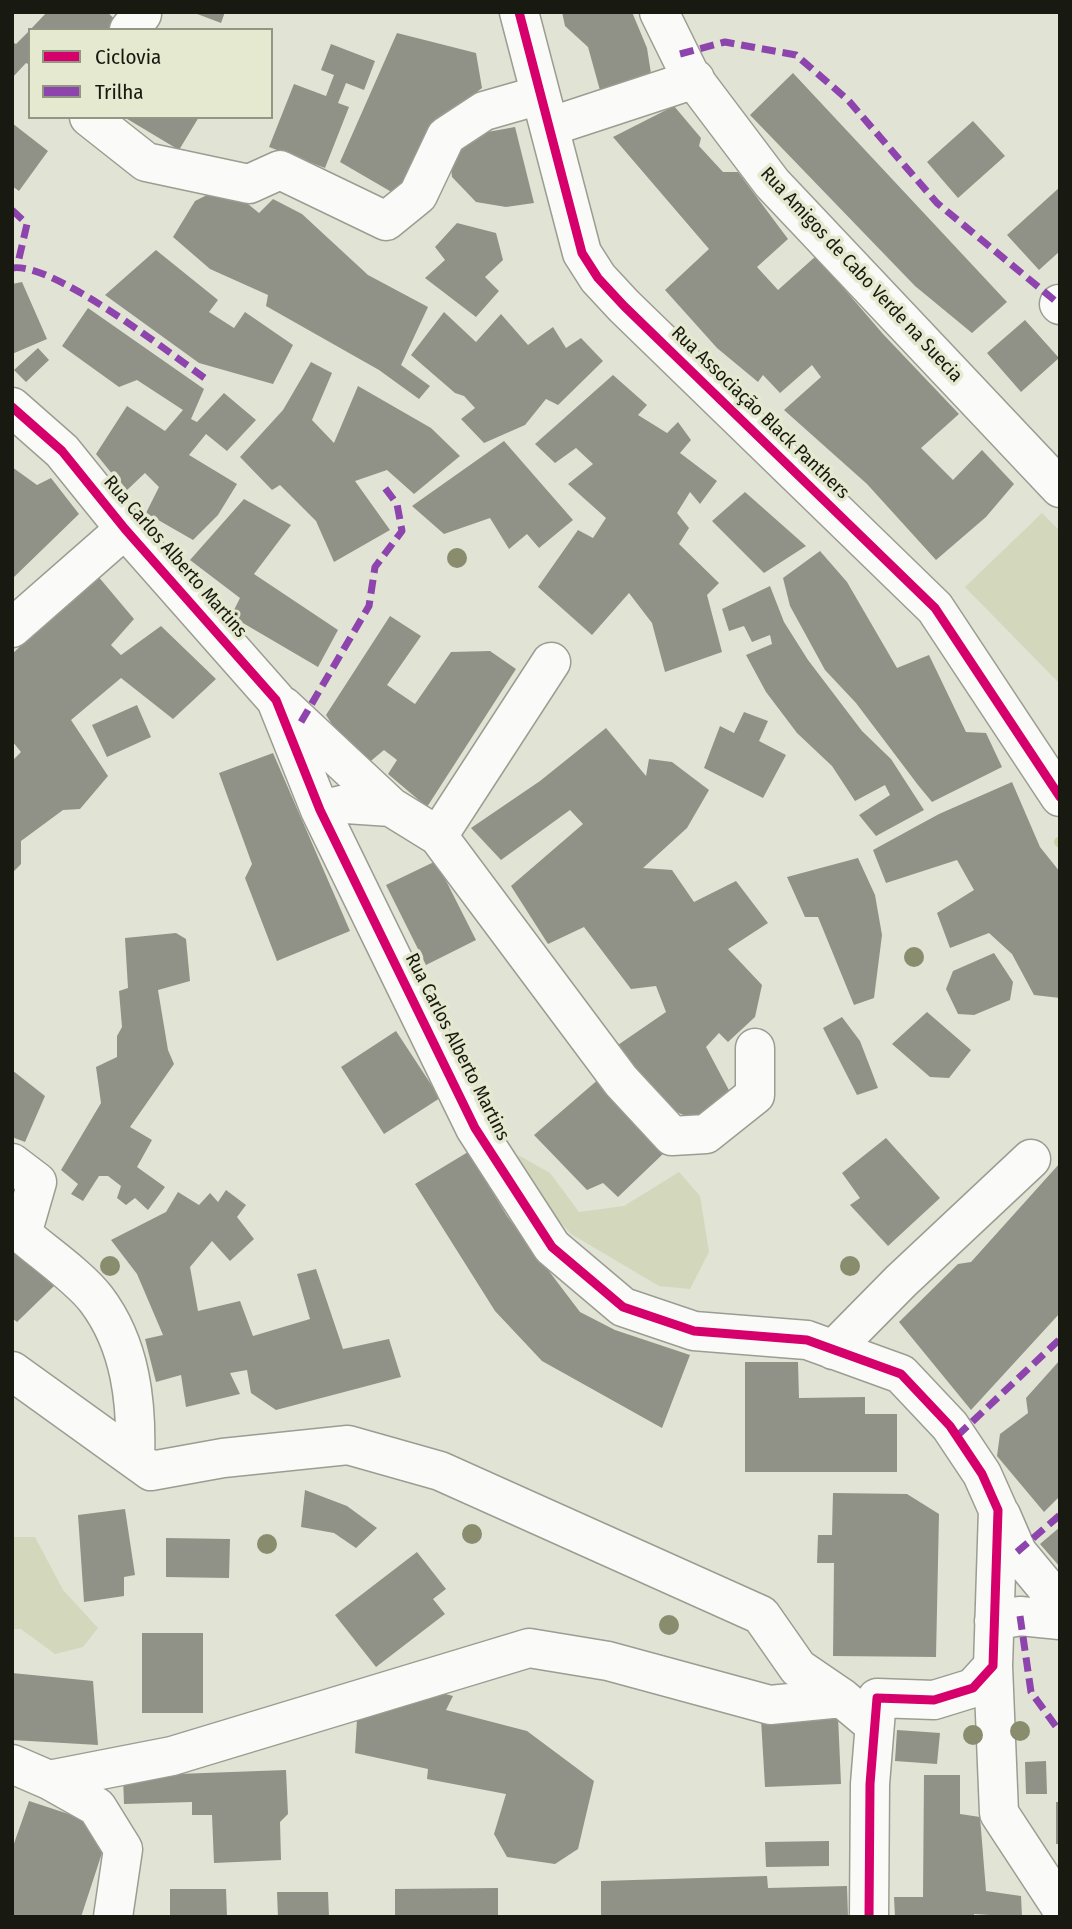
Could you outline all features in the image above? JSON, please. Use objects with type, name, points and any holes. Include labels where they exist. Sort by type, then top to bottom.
[{"type":"street","points":[[131,28],[142,14],[140,12]]},
{"type":"street","name":"Rua Associação Black Panthers","points":[[519,12],[582,253],[598,278],[935,608],[1060,797]]},
{"type":"street","name":"Rua Amigos de Cabo Verde na Suecia","points":[[659,12],[695,79],[772,183],[1060,488]]},
{"type":"street","points":[[92,119],[146,162],[249,184],[280,170],[386,221],[418,195],[446,136],[484,111],[545,111],[695,79]]},
{"type":"street","name":"Rua Carlos Alberto Martins","points":[[12,407],[62,451],[125,529],[276,700],[320,810],[475,1128],[552,1247],[623,1307],[694,1331],[807,1340],[901,1374],[950,1426],[982,1474],[998,1510],[993,1666],[999,1813],[1060,1906]]},
{"type":"street","points":[[12,628],[125,529]]},
{"type":"street","points":[[438,836],[551,662]]},
{"type":"street","points":[[276,700],[391,807],[438,836],[621,1081],[672,1136],[706,1133],[755,1095],[755,1048]]},
{"type":"street","points":[[320,810],[346,804],[391,807]]},
{"type":"street","points":[[833,1350],[901,1281],[1031,1159]]},
{"type":"street","points":[[12,1163],[37,1182],[22,1234],[95,1297],[123,1344],[136,1418],[135,1459]]},
{"type":"street","points":[[12,1371],[151,1471],[223,1458],[348,1444],[440,1471],[761,1615],[798,1668],[842,1698],[873,1724]]},
{"type":"street","points":[[998,1510],[1017,1552],[1060,1604]]},
{"type":"street","points":[[994,1621],[1020,1616],[1060,1620]]},
{"type":"street","points":[[49,1780],[172,1755],[529,1648],[608,1661],[770,1705],[842,1698]]},
{"type":"street","points":[[869,1917],[873,1724],[877,1698],[933,1700],[973,1688],[993,1666]]},
{"type":"street","points":[[12,1764],[49,1780],[97,1807],[123,1849],[113,1917]]},
{"type":"green space","points":[[1042,513],[1060,531],[1060,684],[965,587]]},
{"type":"green space","points":[[518,1155],[550,1173],[579,1212],[624,1206],[679,1172],[700,1196],[709,1252],[690,1289],[659,1286],[571,1234],[534,1192]]},
{"type":"green space","points":[[12,1537],[35,1537],[63,1590],[98,1628],[83,1647],[55,1654],[21,1629],[12,1629]]},
{"type":"building","points":[[47,12],[107,12],[118,22],[112,28],[32,28]]},
{"type":"building","points":[[192,12],[225,12],[221,23]]},
{"type":"building","points":[[562,12],[632,12],[647,48],[652,80],[601,94],[588,47],[565,26]]},
{"type":"building","points":[[28,32],[28,64],[12,78],[12,42],[16,44]]},
{"type":"building","points":[[397,33],[476,53],[482,88],[436,124],[395,194],[340,162]]},
{"type":"building","points":[[331,44],[375,61],[364,90],[346,83],[338,103],[349,107],[325,168],[269,147],[294,84],[326,96],[334,75],[321,70]]},
{"type":"building","points":[[793,73],[1007,302],[972,333],[915,286],[750,115]]},
{"type":"building","points":[[674,106],[701,138],[699,146],[723,172],[738,172],[788,239],[757,267],[778,290],[816,256],[883,334],[959,414],[921,448],[953,480],[982,450],[1014,484],[986,517],[936,560],[867,484],[784,410],[821,377],[812,365],[780,393],[763,375],[758,382],[717,348],[665,290],[709,249],[613,137]]},
{"type":"building","points":[[127,119],[198,119],[179,150]]},
{"type":"building","points":[[973,121],[1005,156],[958,198],[927,162]]},
{"type":"building","points":[[12,123],[48,151],[19,191],[12,186]]},
{"type":"building","points":[[515,127],[534,203],[506,207],[476,202],[452,177],[450,159],[482,133]]},
{"type":"building","points":[[1060,187],[1060,251],[1039,270],[1007,235]]},
{"type":"building","points":[[217,190],[237,195],[259,213],[273,199],[302,214],[368,275],[428,307],[401,365],[430,386],[419,399],[379,370],[266,306],[268,295],[210,269],[173,237],[195,201]]},
{"type":"building","points":[[457,223],[496,233],[503,260],[485,277],[499,291],[476,317],[425,278],[445,260],[435,247]]},
{"type":"building","points":[[156,250],[218,300],[209,312],[234,328],[245,312],[293,345],[273,384],[199,363],[105,295]]},
{"type":"building","points":[[22,282],[47,339],[12,354],[12,284]]},
{"type":"building","points":[[88,308],[204,389],[191,419],[197,422],[224,393],[256,420],[227,451],[206,434],[189,455],[237,484],[218,515],[193,540],[146,513],[159,487],[145,473],[126,491],[96,454],[127,406],[165,431],[183,410],[137,380],[119,387],[62,346]]},
{"type":"building","points":[[444,312],[476,342],[501,314],[528,345],[553,327],[566,348],[581,338],[603,361],[558,405],[546,399],[525,425],[484,443],[461,419],[475,408],[464,396],[455,393],[411,355]]},
{"type":"building","points":[[1025,320],[1059,358],[1021,392],[987,353]]},
{"type":"building","points":[[38,348],[49,360],[26,382],[14,370]]},
{"type":"building","points":[[311,362],[332,373],[312,420],[334,443],[358,386],[431,428],[460,456],[414,494],[387,470],[355,481],[390,530],[334,562],[316,521],[280,485],[272,490],[240,457],[283,410]]},
{"type":"building","points":[[613,375],[647,405],[638,415],[667,433],[678,422],[691,440],[680,453],[717,481],[700,504],[690,492],[677,513],[689,528],[679,544],[719,583],[707,595],[722,652],[665,672],[652,623],[629,593],[592,635],[538,587],[578,530],[593,538],[606,518],[568,484],[593,464],[576,448],[555,463],[535,444]]},
{"type":"building","points":[[504,441],[573,520],[539,548],[527,534],[509,549],[490,518],[444,534],[412,506]]},
{"type":"building","points":[[12,467],[37,485],[51,478],[79,514],[12,579]]},
{"type":"building","points":[[745,492],[806,546],[764,573],[712,521]]},
{"type":"building","points":[[244,499],[291,525],[254,574],[338,630],[318,667],[231,616],[240,598],[190,560]]},
{"type":"building","points":[[820,551],[847,582],[897,668],[929,655],[966,732],[986,733],[1002,767],[932,802],[856,703],[825,670],[790,606],[783,578]]},
{"type":"building","points":[[97,575],[134,619],[111,645],[121,655],[161,626],[216,679],[173,719],[121,678],[71,720],[108,776],[80,809],[63,810],[21,841],[21,864],[12,873],[12,761],[21,752],[12,741],[12,654]]},
{"type":"building","points":[[770,586],[784,622],[808,660],[862,731],[891,759],[924,810],[876,836],[859,815],[890,795],[885,785],[855,801],[832,766],[797,733],[766,692],[746,655],[772,644],[770,635],[752,642],[744,626],[729,631],[722,609]]},
{"type":"building","points":[[390,616],[421,636],[387,685],[415,704],[451,652],[490,651],[516,669],[427,807],[388,774],[397,760],[384,750],[366,765],[338,734],[326,715]]},
{"type":"building","points":[[137,705],[151,737],[107,757],[92,725]]},
{"type":"building","points":[[744,712],[768,721],[759,741],[786,755],[763,798],[704,768],[720,726],[734,733]]},
{"type":"building","points":[[606,728],[646,776],[649,759],[672,762],[709,790],[687,828],[643,868],[672,870],[694,902],[736,881],[768,923],[728,949],[762,985],[755,1017],[728,1042],[719,1033],[706,1047],[732,1096],[702,1123],[665,1107],[615,1047],[666,1012],[656,986],[631,989],[584,927],[548,944],[511,886],[583,824],[570,810],[501,860],[471,828],[540,781]]},
{"type":"building","points":[[273,753],[350,931],[277,961],[245,878],[252,864],[219,773]]},
{"type":"building","points":[[1012,782],[1040,847],[1060,872],[1060,998],[1034,995],[1012,954],[989,933],[950,948],[937,913],[974,890],[957,860],[886,883],[873,850],[939,814]]},
{"type":"building","points":[[858,858],[875,895],[882,935],[874,998],[854,1005],[818,917],[805,917],[787,877]]},
{"type":"building","points":[[436,861],[476,940],[426,965],[386,885]]},
{"type":"building","points":[[176,933],[186,939],[190,981],[158,990],[168,1050],[174,1064],[130,1127],[152,1140],[137,1167],[165,1187],[148,1210],[135,1198],[126,1205],[117,1198],[121,1186],[108,1176],[99,1176],[83,1201],[71,1194],[78,1184],[61,1170],[101,1103],[96,1067],[117,1057],[117,1036],[122,1027],[119,991],[128,988],[125,938]]},
{"type":"building","points":[[994,953],[1013,982],[1010,1000],[974,1015],[958,1014],[946,989],[953,971]]},
{"type":"building","points":[[927,1012],[971,1050],[949,1078],[930,1077],[892,1044]]},
{"type":"building","points":[[842,1017],[860,1041],[878,1088],[857,1095],[823,1028]]},
{"type":"building","points":[[396,1031],[440,1098],[384,1134],[341,1067]]},
{"type":"building","points":[[12,1070],[45,1096],[25,1142],[12,1137]]},
{"type":"building","points":[[600,1078],[665,1152],[618,1197],[603,1183],[587,1190],[534,1135]]},
{"type":"building","points":[[886,1138],[940,1198],[888,1246],[850,1205],[860,1198],[842,1173]]},
{"type":"building","points":[[468,1152],[507,1216],[580,1312],[615,1330],[690,1355],[662,1428],[542,1361],[495,1311],[415,1184]]},
{"type":"building","points":[[1060,1163],[1060,1313],[971,1410],[899,1322],[958,1264],[971,1262]]},
{"type":"building","points":[[226,1190],[246,1205],[237,1217],[254,1239],[230,1261],[212,1241],[190,1267],[198,1311],[240,1301],[253,1336],[310,1319],[297,1274],[316,1269],[343,1349],[389,1339],[401,1377],[276,1410],[251,1393],[247,1370],[230,1373],[240,1394],[186,1407],[181,1375],[156,1382],[145,1339],[163,1335],[137,1274],[111,1240],[166,1212],[178,1192],[199,1205],[210,1193],[218,1202]]},
{"type":"building","points":[[12,1248],[54,1286],[17,1322],[12,1318]]},
{"type":"building","points":[[1060,1360],[1060,1496],[1044,1512],[997,1456],[1000,1434],[1028,1413],[1026,1398]]},
{"type":"building","points":[[745,1362],[798,1362],[799,1398],[865,1397],[865,1414],[897,1414],[897,1472],[745,1472]]},
{"type":"building","points":[[305,1490],[347,1506],[377,1528],[356,1548],[334,1533],[301,1527]]},
{"type":"building","points":[[833,1493],[907,1494],[939,1514],[936,1657],[833,1656],[834,1563],[817,1563],[818,1535],[832,1535]]},
{"type":"building","points":[[125,1509],[135,1575],[124,1577],[124,1596],[84,1602],[78,1515]]},
{"type":"building","points":[[1060,1527],[1060,1567],[1040,1544]]},
{"type":"building","points":[[166,1538],[230,1539],[229,1578],[166,1577]]},
{"type":"building","points":[[417,1552],[446,1589],[433,1599],[445,1614],[376,1667],[335,1615]]},
{"type":"building","points":[[142,1633],[203,1633],[203,1713],[142,1713]]},
{"type":"building","points":[[12,1673],[93,1681],[98,1745],[12,1740]]},
{"type":"building","points":[[434,1691],[453,1696],[446,1710],[527,1731],[594,1781],[578,1849],[555,1864],[507,1857],[494,1834],[506,1794],[427,1779],[428,1769],[355,1753],[357,1719]]},
{"type":"building","points":[[838,1716],[841,1784],[765,1787],[761,1719]]},
{"type":"building","points":[[897,1730],[940,1733],[937,1764],[895,1761]]},
{"type":"building","points":[[1046,1761],[1047,1794],[1026,1794],[1025,1762]]},
{"type":"building","points":[[286,1770],[288,1814],[280,1822],[281,1860],[214,1863],[212,1815],[192,1815],[192,1802],[124,1804],[123,1776]]},
{"type":"building","points":[[924,1775],[960,1775],[960,1814],[980,1817],[986,1891],[1021,1896],[1022,1917],[974,1914],[974,1917],[895,1917],[894,1897],[923,1897]]},
{"type":"building","points":[[29,1801],[87,1820],[103,1850],[81,1917],[12,1917],[12,1849]]},
{"type":"building","points":[[1056,1802],[1060,1802],[1060,1844],[1056,1844]]},
{"type":"building","points":[[829,1841],[829,1866],[766,1867],[765,1842]]},
{"type":"building","points":[[767,1876],[768,1888],[847,1886],[848,1917],[601,1917],[601,1881]]},
{"type":"building","points":[[498,1888],[498,1917],[395,1917],[395,1889]]},
{"type":"building","points":[[170,1889],[226,1889],[227,1917],[170,1917]]},
{"type":"building","points":[[277,1892],[328,1892],[329,1917],[278,1917]]},
{"type":"marked path","points":[[680,54],[725,42],[796,55],[848,100],[937,203],[1059,304]]},
{"type":"marked path","points":[[12,210],[27,224],[17,267]]},
{"type":"marked path","points":[[12,268],[30,270],[82,293],[206,379]]},
{"type":"marked path","points":[[301,722],[369,606],[375,567],[402,531],[397,504],[382,484]]},
{"type":"marked path","points":[[957,1436],[1060,1339]]},
{"type":"marked path","points":[[1017,1552],[1060,1515]]},
{"type":"marked path","points":[[1020,1616],[1031,1692],[1060,1732]]},
{"type":"cycle path","points":[[519,12],[582,253],[598,278],[935,608],[1060,797]]},
{"type":"cycle path","points":[[12,407],[62,451],[125,529],[276,700],[320,810],[475,1128],[552,1247],[623,1307],[694,1331],[807,1340],[901,1374],[950,1426],[982,1474],[998,1510],[993,1666],[973,1688],[934,1700],[877,1698],[870,1784],[869,1917]]}]
